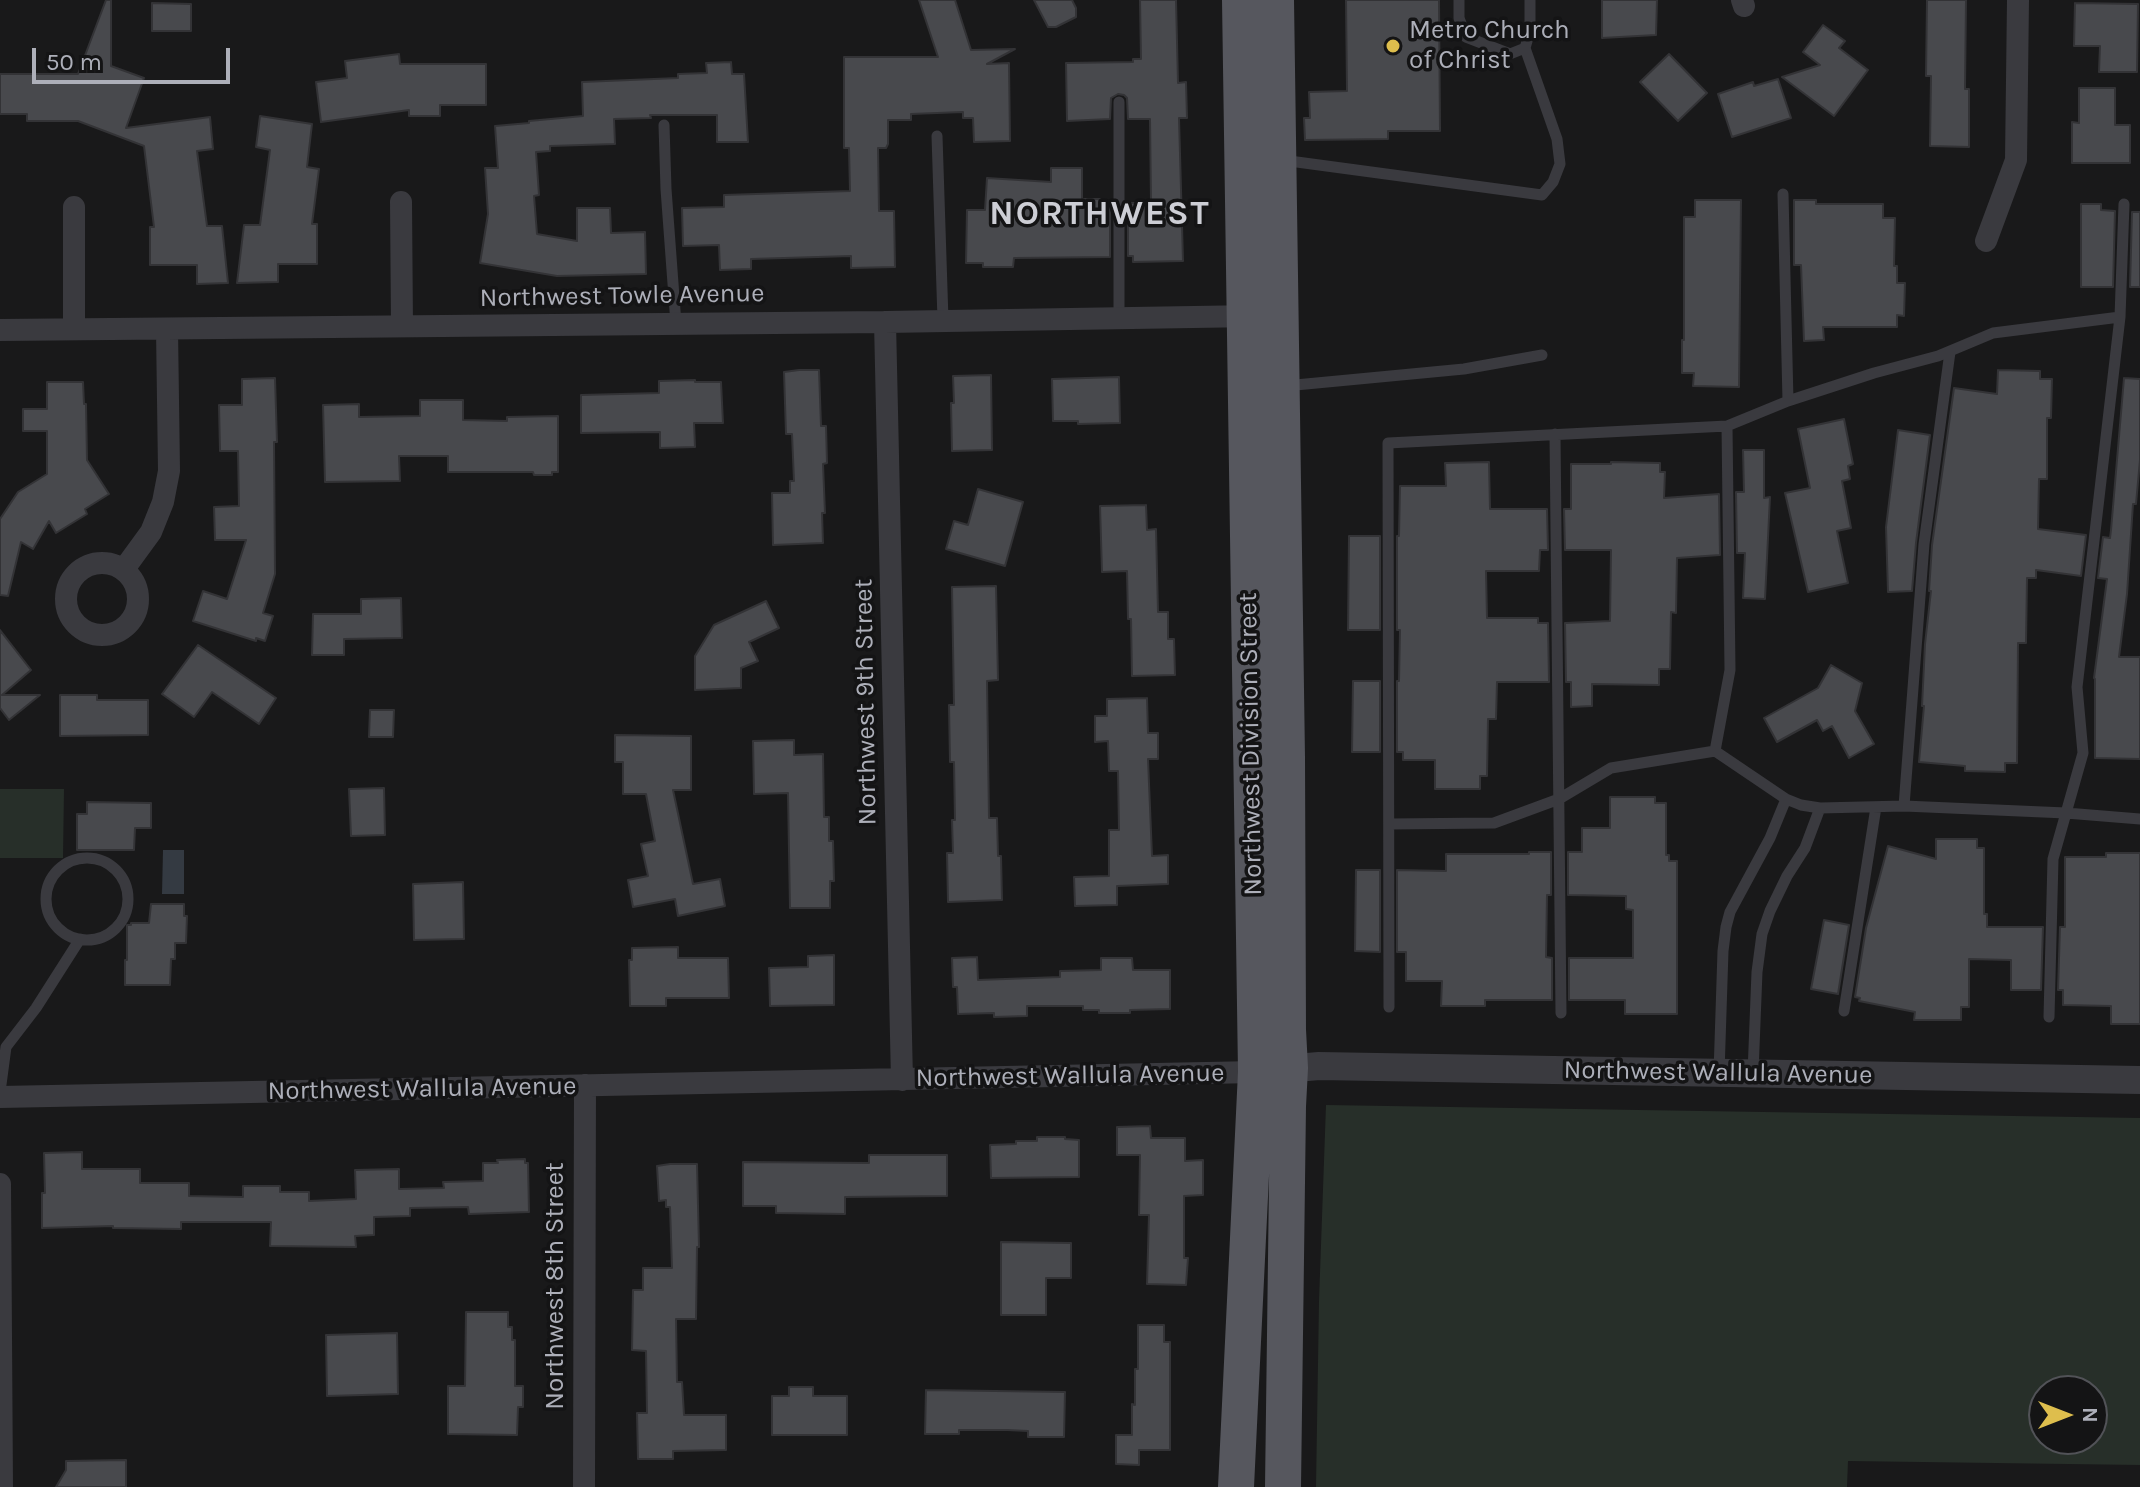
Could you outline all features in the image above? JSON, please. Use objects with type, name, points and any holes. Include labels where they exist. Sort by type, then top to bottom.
[{"type":"main road","name":"Northwest Division Street","points":[[1236,1487],[1273,1070],[1262,315],[1240,0]]},
{"type":"main road","name":"Northwest Division Street","points":[[1276,0],[1279,160],[1262,315],[1280,386],[1287,757],[1288,1030],[1273,1070],[1288,1106],[1283,1487]]},
{"type":"street","points":[[1986,241],[2016,160],[2018,0]]},
{"type":"street","points":[[401,202],[402,326]]},
{"type":"street","points":[[74,207],[74,328]]},
{"type":"street","name":"Northwest Towle Avenue","points":[[0,330],[885,322],[1262,315]]},
{"type":"street","name":"Northwest 9th Street","points":[[885,322],[902,1080]]},
{"type":"street","points":[[124,569],[151,532],[163,502],[169,471],[167,329]]},
{"type":"street","name":"Northwest Wallula Avenue","points":[[0,1095],[902,1080],[1273,1070],[1319,1066],[2140,1080]]},
{"type":"street","name":"Northwest 8th Street","points":[[584,1487],[585,1085]]},
{"type":"street","points":[[0,1184],[2,1487]]},
{"type":"lane","points":[[1459,0],[1459,18],[1466,37],[1510,54],[1525,48]]},
{"type":"lane","points":[[1279,160],[1542,195],[1553,182],[1560,164],[1557,139],[1525,48],[1530,31],[1530,0]]},
{"type":"lane","points":[[1119,102],[1119,317]]},
{"type":"lane","points":[[664,125],[676,324]]},
{"type":"lane","points":[[937,136],[943,320]]},
{"type":"lane","points":[[1783,194],[1788,401]]},
{"type":"lane","points":[[2049,1017],[2053,859],[2083,753],[2077,687],[2120,317],[2124,204]]},
{"type":"lane","points":[[1389,1007],[1388,443],[1727,426],[1788,401],[1950,352],[1993,333],[2120,317]]},
{"type":"lane","points":[[1904,806],[1924,544],[1950,352]]},
{"type":"lane","points":[[1280,386],[1464,369],[1542,355]]},
{"type":"lane","points":[[1715,751],[1730,670],[1727,426]]},
{"type":"lane","points":[[1555,434],[1561,1013]]},
{"type":"lane","points":[[1389,824],[1494,823],[1559,799],[1611,768],[1715,751],[1786,799],[1801,805],[1820,808],[1904,806],[2140,819]]},
{"type":"lane","points":[[1719,1073],[1726,927],[1730,912],[1770,838],[1786,799]]},
{"type":"lane","points":[[1844,1011],[1876,807]]},
{"type":"lane","points":[[1753,1073],[1757,972],[1762,934],[1787,876],[1805,848],[1820,808]]},
{"type":"lane","points":[[90,858],[104,861],[115,869],[123,879],[127,904],[124,917],[106,935],[80,939],[67,935],[56,926],[46,900],[54,874],[77,859],[90,858]]},
{"type":"lane","points":[[0,1095],[6,1047],[36,1008],[80,939]]},
{"type":"shaded area","points":[[0,789],[64,789],[63,858],[0,858]]},
{"type":"shaded area","points":[[163,850],[184,850],[184,894],[162,894]]},
{"type":"shaded area","points":[[1326,1105],[2140,1118],[2140,1465],[1848,1461],[1847,1487],[1316,1487]]},
{"type":"building","points":[[106,0],[111,0],[111,66],[144,78],[126,128],[210,117],[213,149],[197,151],[207,226],[222,226],[228,283],[197,284],[197,265],[150,265],[150,227],[154,227],[144,146],[78,121],[27,121],[27,114],[0,114],[0,74],[78,74]]},
{"type":"building","points":[[919,0],[955,0],[971,50],[1015,49],[987,64],[1009,63],[1010,141],[974,142],[973,118],[963,118],[963,112],[911,114],[911,120],[888,120],[888,144],[886,148],[878,148],[879,211],[894,211],[895,267],[851,268],[851,256],[751,259],[751,269],[720,270],[719,245],[683,246],[682,208],[724,207],[724,195],[850,191],[849,148],[844,148],[844,57],[938,57]]},
{"type":"building","points":[[1034,0],[1072,0],[1076,17],[1056,27],[1048,27]]},
{"type":"building","points":[[1140,0],[1176,0],[1178,83],[1186,82],[1187,118],[1179,118],[1183,261],[1133,262],[1133,256],[1128,256],[1128,203],[1151,203],[1150,119],[1128,119],[1127,98],[1118,94],[1111,98],[1110,119],[1067,121],[1066,63],[1133,62],[1133,59],[1141,59]]},
{"type":"building","name":"Metro Church of Christ","points":[[1346,0],[1439,0],[1440,131],[1388,131],[1388,139],[1305,140],[1304,118],[1310,118],[1309,92],[1347,91]]},
{"type":"building","points":[[1602,0],[1657,0],[1656,35],[1602,38]]},
{"type":"building","points":[[1927,0],[1966,0],[1965,89],[1969,89],[1969,147],[1930,146],[1931,76],[1926,76]]},
{"type":"building","points":[[152,3],[191,4],[191,31],[152,31]]},
{"type":"building","points":[[2075,3],[2138,4],[2137,72],[2099,72],[2100,46],[2074,46]]},
{"type":"building","points":[[1823,25],[1845,41],[1839,48],[1868,70],[1834,116],[1782,77],[1820,65],[1803,52]]},
{"type":"building","points":[[399,54],[400,64],[486,64],[486,105],[440,105],[440,116],[409,116],[409,110],[321,122],[316,82],[347,78],[345,61]]},
{"type":"building","points":[[1669,54],[1707,93],[1678,121],[1640,82]]},
{"type":"building","points":[[731,62],[732,74],[744,74],[748,142],[717,142],[717,115],[650,115],[651,118],[614,119],[615,144],[550,146],[550,151],[536,152],[539,195],[534,196],[537,234],[577,241],[577,208],[610,208],[611,233],[645,232],[646,274],[557,276],[480,263],[488,214],[485,168],[498,168],[495,126],[583,116],[582,82],[678,78],[678,74],[707,73],[706,63]]},
{"type":"building","points":[[1778,79],[1791,118],[1732,137],[1718,94],[1753,82],[1754,86]]},
{"type":"building","points":[[2079,88],[2115,88],[2115,125],[2130,125],[2130,163],[2072,163],[2072,122],[2079,123]]},
{"type":"building","points":[[260,116],[312,124],[307,167],[319,169],[312,224],[317,224],[317,264],[278,264],[278,282],[237,283],[244,225],[260,225],[270,150],[256,147]]},
{"type":"building","points":[[1051,168],[1082,168],[1082,199],[1100,199],[1100,203],[1110,203],[1110,257],[1014,258],[1013,267],[983,267],[983,263],[966,263],[967,210],[985,210],[987,178],[1051,182]]},
{"type":"building","points":[[1695,200],[1741,200],[1739,387],[1693,386],[1694,373],[1682,373],[1684,217],[1695,217]]},
{"type":"building","points":[[1794,200],[1816,200],[1816,204],[1883,204],[1883,218],[1895,218],[1894,266],[1897,266],[1897,283],[1905,283],[1904,316],[1897,315],[1897,327],[1823,327],[1824,340],[1804,341],[1801,265],[1794,265]]},
{"type":"building","points":[[2081,204],[2101,204],[2101,210],[2115,211],[2113,287],[2081,287]]},
{"type":"building","points":[[2132,212],[2140,212],[2140,287],[2130,287]]},
{"type":"building","points":[[819,370],[821,426],[826,426],[827,463],[823,464],[823,543],[773,545],[772,493],[790,493],[790,481],[794,481],[792,434],[786,434],[784,372]]},
{"type":"building","points":[[1998,370],[2040,371],[2040,379],[2052,379],[2051,418],[2047,418],[2047,479],[2039,479],[2038,529],[2086,535],[2081,576],[2036,570],[2036,578],[2027,578],[2026,643],[2018,643],[2017,763],[2005,763],[2005,772],[1965,771],[1965,766],[1919,762],[1932,545],[1954,388],[1997,394]]},
{"type":"building","points":[[991,375],[992,450],[952,451],[953,376]]},
{"type":"building","points":[[1119,377],[1120,423],[1053,421],[1052,379]]},
{"type":"building","points":[[275,378],[275,574],[263,613],[273,616],[265,641],[256,638],[256,641],[193,621],[203,591],[227,599],[246,540],[215,540],[214,507],[239,506],[238,451],[220,451],[219,405],[242,405],[242,379]]},
{"type":"building","points":[[2124,378],[2140,379],[2140,460],[2119,657],[2140,657],[2140,759],[2095,758],[2094,678],[2107,579],[2098,578],[2103,537],[2110,538]]},
{"type":"building","points":[[659,381],[721,382],[723,423],[694,423],[695,447],[660,448],[660,432],[581,433],[581,395],[659,393]]},
{"type":"building","points":[[47,382],[83,382],[87,460],[109,494],[85,509],[87,514],[56,533],[49,521],[33,549],[21,542],[8,596],[0,595],[0,519],[18,492],[47,474],[47,431],[23,431],[23,409],[47,409]]},
{"type":"building","points":[[420,400],[463,400],[463,420],[507,421],[507,417],[558,416],[558,472],[534,475],[533,472],[448,472],[448,456],[399,456],[400,481],[325,482],[323,405],[359,404],[359,417],[420,416]]},
{"type":"building","points":[[1844,419],[1853,464],[1848,466],[1850,479],[1842,481],[1851,528],[1837,531],[1848,583],[1808,592],[1785,493],[1810,488],[1798,429]]},
{"type":"building","points":[[1898,430],[1930,435],[1912,591],[1888,592],[1886,527]]},
{"type":"building","points":[[1743,450],[1764,450],[1764,498],[1770,497],[1765,599],[1743,598],[1745,553],[1737,553],[1736,492],[1744,492]]},
{"type":"building","points":[[1489,462],[1490,509],[1547,509],[1548,550],[1540,550],[1539,571],[1486,571],[1487,618],[1538,618],[1538,623],[1548,623],[1549,682],[1497,682],[1496,719],[1488,719],[1487,776],[1480,776],[1480,789],[1435,789],[1435,760],[1403,760],[1403,752],[1397,752],[1400,630],[1397,630],[1397,536],[1400,486],[1446,486],[1445,463]]},
{"type":"building","points":[[1660,463],[1660,472],[1665,472],[1664,498],[1719,494],[1720,555],[1677,558],[1676,613],[1671,612],[1670,669],[1659,669],[1659,685],[1592,684],[1592,706],[1571,707],[1571,682],[1566,682],[1565,623],[1610,621],[1611,550],[1565,550],[1564,509],[1571,509],[1571,464]]},
{"type":"building","points":[[978,489],[1023,502],[1005,566],[946,549],[954,521],[968,525]]},
{"type":"building","points":[[1146,505],[1147,530],[1156,529],[1158,612],[1168,612],[1168,639],[1174,639],[1175,675],[1132,676],[1127,571],[1102,572],[1100,506]]},
{"type":"building","points":[[1349,536],[1380,536],[1380,630],[1348,630]]},
{"type":"building","points":[[996,586],[998,680],[987,681],[989,818],[997,818],[1002,900],[948,902],[947,853],[953,853],[952,820],[955,820],[949,705],[954,705],[952,587]]},
{"type":"building","points":[[401,598],[402,638],[344,639],[344,655],[312,655],[313,614],[361,614],[361,599]]},
{"type":"building","points":[[766,601],[779,628],[749,642],[758,661],[741,668],[741,688],[695,690],[695,656],[714,625]]},
{"type":"building","points":[[0,630],[31,670],[2,695],[40,695],[9,720],[0,708]]},
{"type":"building","points":[[198,645],[276,698],[259,724],[212,692],[194,717],[162,694]]},
{"type":"building","points":[[1831,665],[1862,683],[1855,711],[1874,744],[1849,758],[1832,726],[1823,731],[1817,720],[1777,742],[1764,718],[1818,688]]},
{"type":"building","points":[[1353,681],[1380,681],[1380,752],[1352,752]]},
{"type":"building","points":[[60,695],[97,695],[97,700],[148,700],[148,735],[60,736]]},
{"type":"building","points":[[1147,698],[1148,733],[1158,733],[1158,759],[1148,759],[1152,856],[1168,855],[1168,884],[1117,886],[1117,905],[1075,906],[1074,877],[1109,876],[1109,830],[1119,830],[1118,771],[1109,771],[1108,741],[1095,742],[1095,716],[1107,716],[1107,699]]},
{"type":"building","points":[[370,710],[394,710],[393,737],[369,737]]},
{"type":"building","points":[[615,735],[691,736],[691,790],[673,790],[693,884],[720,879],[725,906],[678,916],[675,899],[633,907],[628,880],[648,876],[641,844],[655,841],[646,794],[623,794],[623,762],[615,762]]},
{"type":"building","points":[[794,740],[794,755],[823,754],[824,817],[829,817],[829,841],[833,841],[834,881],[830,881],[830,908],[790,908],[788,793],[754,794],[753,741]]},
{"type":"building","points":[[384,788],[385,835],[351,836],[349,789]]},
{"type":"building","points":[[1610,797],[1655,797],[1655,803],[1666,803],[1666,855],[1669,855],[1669,861],[1677,861],[1677,1014],[1625,1014],[1625,1000],[1569,1000],[1569,958],[1633,958],[1633,910],[1626,909],[1626,896],[1568,895],[1568,852],[1582,852],[1582,828],[1610,828]]},
{"type":"building","points":[[87,802],[151,803],[151,828],[135,828],[134,850],[77,850],[77,814],[87,814]]},
{"type":"building","points":[[1936,839],[1977,839],[1977,848],[1984,848],[1984,914],[1987,914],[1987,927],[2043,927],[2041,990],[2011,990],[2011,960],[1969,959],[1969,1007],[1961,1007],[1961,1020],[1914,1020],[1915,1012],[1859,1001],[1860,998],[1855,997],[1866,928],[1888,846],[1936,859]]},
{"type":"building","points":[[1551,852],[1546,957],[1552,958],[1552,1000],[1485,1000],[1485,1006],[1441,1006],[1442,981],[1406,981],[1406,952],[1397,952],[1397,870],[1446,871],[1446,854]]},
{"type":"building","points":[[2106,853],[2140,853],[2140,1024],[2111,1024],[2111,1006],[2063,1005],[2063,990],[2058,990],[2060,927],[2065,927],[2065,857],[2106,857]]},
{"type":"building","points":[[1356,870],[1380,870],[1380,952],[1355,951]]},
{"type":"building","points":[[463,882],[464,939],[414,940],[413,884]]},
{"type":"building","points":[[151,904],[184,904],[186,943],[175,943],[170,985],[125,985],[127,925],[149,923]]},
{"type":"building","points":[[1824,920],[1849,925],[1838,994],[1811,989]]},
{"type":"building","points":[[678,947],[678,958],[728,958],[729,998],[666,998],[666,1006],[630,1006],[629,960],[632,960],[632,948]]},
{"type":"building","points":[[834,955],[834,1005],[770,1006],[769,968],[808,967],[808,956]]},
{"type":"building","points":[[977,957],[978,980],[1060,977],[1060,971],[1101,970],[1101,958],[1132,958],[1133,970],[1170,970],[1170,1009],[1099,1013],[1099,1010],[1083,1010],[1083,1006],[1027,1006],[1027,1016],[958,1014],[952,958]]},
{"type":"building","points":[[1150,1126],[1151,1138],[1185,1138],[1185,1161],[1203,1160],[1203,1195],[1184,1196],[1184,1258],[1188,1258],[1186,1285],[1147,1284],[1149,1215],[1139,1215],[1140,1155],[1117,1155],[1117,1127]]},
{"type":"building","points":[[1037,1137],[1079,1140],[1079,1177],[991,1178],[990,1145],[1037,1141]]},
{"type":"building","points":[[82,1152],[82,1169],[140,1169],[140,1183],[189,1183],[189,1196],[243,1197],[243,1186],[280,1186],[280,1192],[309,1192],[309,1201],[356,1199],[355,1170],[399,1169],[399,1189],[444,1188],[443,1182],[483,1181],[483,1163],[525,1159],[528,1163],[529,1212],[469,1214],[468,1207],[410,1208],[410,1216],[374,1217],[374,1235],[355,1236],[356,1247],[270,1246],[271,1222],[181,1222],[181,1229],[113,1226],[42,1228],[44,1153]]},
{"type":"building","points":[[869,1155],[947,1155],[947,1196],[845,1197],[845,1214],[776,1213],[776,1206],[743,1206],[743,1162],[869,1163]]},
{"type":"building","points":[[697,1164],[699,1247],[696,1319],[676,1319],[677,1382],[682,1382],[684,1415],[726,1415],[726,1450],[673,1451],[673,1459],[638,1459],[637,1413],[647,1413],[646,1351],[632,1350],[633,1290],[643,1290],[643,1268],[672,1268],[670,1207],[666,1207],[666,1200],[659,1201],[657,1166]]},
{"type":"building","points":[[1001,1242],[1071,1243],[1071,1278],[1046,1278],[1046,1315],[1001,1315]]},
{"type":"building","points":[[466,1312],[508,1312],[508,1327],[512,1327],[512,1340],[515,1340],[515,1386],[523,1386],[523,1407],[518,1407],[517,1435],[448,1434],[448,1386],[465,1386]]},
{"type":"building","points":[[1138,1325],[1164,1325],[1164,1342],[1170,1342],[1170,1450],[1139,1450],[1139,1465],[1116,1464],[1116,1435],[1132,1435]]},
{"type":"building","points":[[397,1333],[398,1394],[327,1396],[326,1335]]},
{"type":"building","points":[[789,1387],[813,1387],[813,1396],[847,1396],[847,1435],[772,1435],[772,1396],[789,1396]]},
{"type":"building","points":[[926,1390],[1065,1392],[1064,1437],[1028,1437],[1028,1431],[1007,1430],[925,1434]]},
{"type":"building","points":[[126,1460],[126,1487],[56,1487],[66,1470],[66,1461]]},
{"type":"place","name":"Metro Church of Christ","points":[[1393,46]]},
{"type":"district","name":"NORTHWEST","points":[[1100,214]]}]
